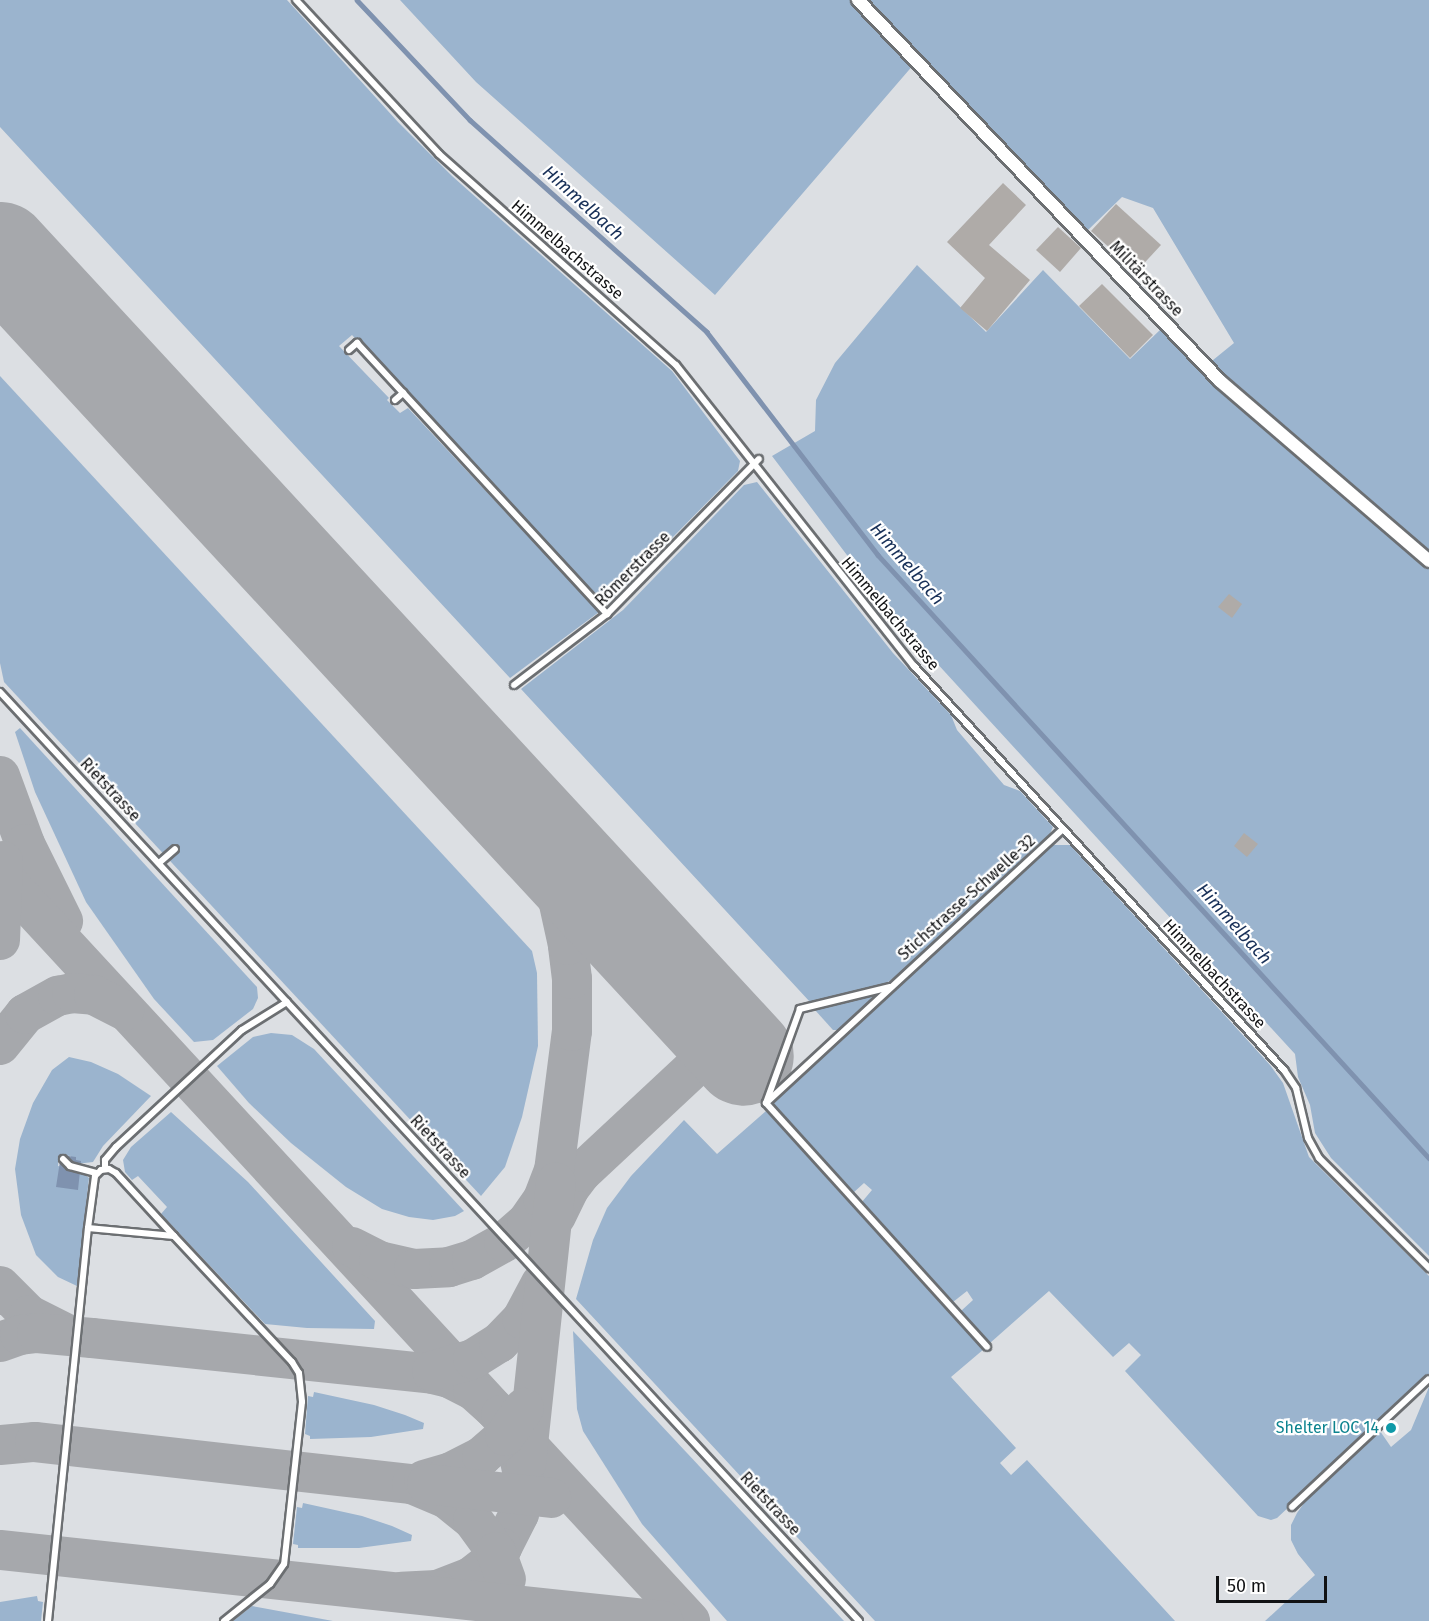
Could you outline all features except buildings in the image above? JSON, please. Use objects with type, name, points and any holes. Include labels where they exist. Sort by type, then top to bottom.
[{"type":"street","name":"Militärstrasse","points":[[858,0],[1220,381],[1429,561]]},
{"type":"lane","name":"Himmelbachstrasse","points":[[296,0],[439,154],[676,365],[879,625],[1284,1070],[1296,1088],[1308,1138],[1319,1158],[1429,1268]]},
{"type":"lane","points":[[349,350],[357,344],[607,614]]},
{"type":"lane","points":[[395,400],[402,393]]},
{"type":"lane","name":"Römerstrasse","points":[[514,685],[607,614],[759,459]]},
{"type":"lane","name":"Rietstrasse","points":[[0,692],[859,1621]]},
{"type":"lane","name":"Stichstrasse-Schwelle-32","points":[[766,1103],[1063,829]]},
{"type":"lane","points":[[159,863],[175,849]]},
{"type":"lane","name":"Stichstrasse-Schwelle-32","points":[[766,1103],[800,1009],[890,987]]},
{"type":"lane","points":[[105,1169],[105,1160],[116,1147],[242,1030],[287,1002]]},
{"type":"lane","points":[[766,1103],[987,1347]]},
{"type":"lane","points":[[63,1159],[70,1166],[97,1173]]},
{"type":"lane","points":[[48,1621],[93,1180],[97,1173],[105,1169],[116,1173],[292,1362],[299,1373],[302,1386],[284,1564],[270,1584],[224,1621]]},
{"type":"lane","points":[[88,1228],[174,1236]]},
{"type":"lane","points":[[1292,1507],[1429,1379]]},
{"type":"shaded area","points":[[0,0],[287,0],[398,122],[452,176],[672,371],[740,461],[738,471],[606,605],[599,601],[352,335],[339,346],[389,398],[387,400],[400,413],[408,408],[599,612],[510,678],[0,127]]},
{"type":"shaded area","points":[[400,0],[1429,0],[1429,1256],[1331,1158],[1315,1133],[1310,1105],[1298,1077],[1295,1054],[890,612],[772,456],[815,431],[816,400],[835,363],[917,265],[986,332],[1043,270],[1130,359],[1161,329],[1202,369],[1234,343],[1153,208],[1122,197],[1087,231],[921,56],[715,295],[476,82]]},
{"type":"shaded area","points":[[0,376],[532,951],[537,973],[538,1046],[522,1117],[505,1167],[481,1196],[4,682],[0,663]]},
{"type":"shaded area","points":[[757,482],[893,653],[951,715],[957,730],[1004,785],[1020,791],[1053,827],[1049,836],[898,975],[885,984],[810,1002],[521,689],[623,610],[744,485]]},
{"type":"shaded area","points":[[20,728],[257,987],[258,998],[253,1009],[213,1040],[194,1042],[154,999],[86,902],[35,792],[15,732]]},
{"type":"shaded area","points":[[1051,845],[1070,845],[1270,1065],[1283,1083],[1309,1157],[1429,1276],[1429,1376],[1277,1518],[1271,1520],[1258,1516],[1125,1371],[1141,1355],[1129,1343],[1113,1357],[1049,1291],[990,1343],[961,1311],[973,1300],[967,1291],[953,1302],[861,1203],[872,1190],[864,1183],[853,1193],[771,1104]]},
{"type":"shaded area","points":[[880,994],[840,1030],[833,1030],[815,1010]]},
{"type":"shaded area","points":[[271,1033],[292,1035],[314,1049],[464,1211],[455,1216],[433,1220],[409,1217],[382,1209],[346,1187],[291,1143],[249,1103],[217,1066],[253,1037]]},
{"type":"shaded area","points":[[69,1057],[91,1062],[118,1074],[151,1096],[103,1146],[93,1162],[76,1164],[71,1161],[71,1156],[59,1155],[58,1166],[81,1171],[89,1178],[77,1286],[58,1277],[36,1255],[21,1215],[15,1169],[20,1139],[33,1103],[52,1070]]},
{"type":"shaded area","points":[[766,1111],[984,1349],[951,1377],[1016,1448],[1000,1463],[1011,1475],[1027,1460],[1175,1621],[875,1621],[576,1299],[593,1240],[607,1208],[631,1176],[684,1120],[717,1154]]},
{"type":"shaded area","points":[[171,1112],[248,1182],[375,1321],[374,1329],[307,1328],[265,1324],[161,1214],[167,1207],[138,1176],[132,1180],[125,1172],[123,1160],[131,1147]]},
{"type":"shaded area","points":[[61,1155],[76,1157],[76,1160],[81,1161],[78,1190],[56,1187]]},
{"type":"shaded area","points":[[573,1331],[844,1621],[727,1621],[642,1524],[583,1431],[577,1409]]},
{"type":"shaded area","points":[[1429,1387],[1429,1621],[1265,1621],[1315,1575],[1298,1554],[1291,1540],[1291,1525],[1297,1513],[1307,1499],[1380,1431],[1391,1447],[1411,1430]]},
{"type":"shaded area","points":[[314,1392],[374,1405],[405,1415],[424,1423],[423,1429],[371,1437],[310,1439],[310,1436],[305,1434],[308,1396],[313,1397]]},
{"type":"shaded area","points":[[303,1503],[362,1516],[392,1526],[412,1535],[411,1541],[359,1548],[298,1548],[298,1545],[293,1544],[297,1507],[302,1508]]},
{"type":"shaded area","points":[[37,1596],[38,1601],[43,1602],[41,1621],[0,1621],[0,1602]]},
{"type":"shaded area","points":[[252,1606],[257,1607],[333,1621],[233,1621]]},
{"type":"waterway","name":"Himmelbach","points":[[357,0],[470,120],[707,332],[878,555],[1429,1158]]},
{"type":"taxiway","points":[[0,776],[25,844],[63,921]]},
{"type":"taxiway","points":[[352,1247],[379,1261],[414,1269],[449,1267],[472,1260],[504,1242],[527,1222],[543,1199],[554,1171],[572,1031],[572,979],[568,945],[557,895],[539,850],[516,811],[488,779]]},
{"type":"taxiway","points":[[0,940],[3,861]]},
{"type":"taxiway","points":[[0,874],[690,1621]]},
{"type":"taxiway","points":[[0,1045],[25,1014],[58,996],[72,993],[94,995],[124,1010]]},
{"type":"taxiway","points":[[556,1216],[569,1189],[582,1172],[727,1037]]},
{"type":"taxiway","points":[[526,1463],[556,1183]]},
{"type":"taxiway","points":[[432,1371],[473,1359],[499,1343],[522,1319],[541,1284]]},
{"type":"taxiway","points":[[0,1286],[29,1315],[65,1333]]},
{"type":"taxiway","points":[[0,1342],[20,1335],[37,1333],[92,1338],[433,1374],[449,1378],[473,1390],[501,1415],[516,1442],[523,1476],[519,1514],[502,1548],[490,1562],[471,1577],[437,1590],[402,1592]]},
{"type":"taxiway","points":[[424,1480],[449,1473],[482,1456],[505,1436],[524,1408]]},
{"type":"taxiway","points":[[0,1445],[35,1442],[412,1484],[447,1499],[473,1520],[496,1552],[506,1579]]},
{"type":"taxiway","points":[[427,1484],[551,1498]]},
{"type":"taxiway","points":[[0,1550],[663,1621]]},
{"type":"runway","points":[[0,252],[744,1056]]},
{"type":"place","name":"Shelter LOC 14","points":[[1391,1428]]}]
